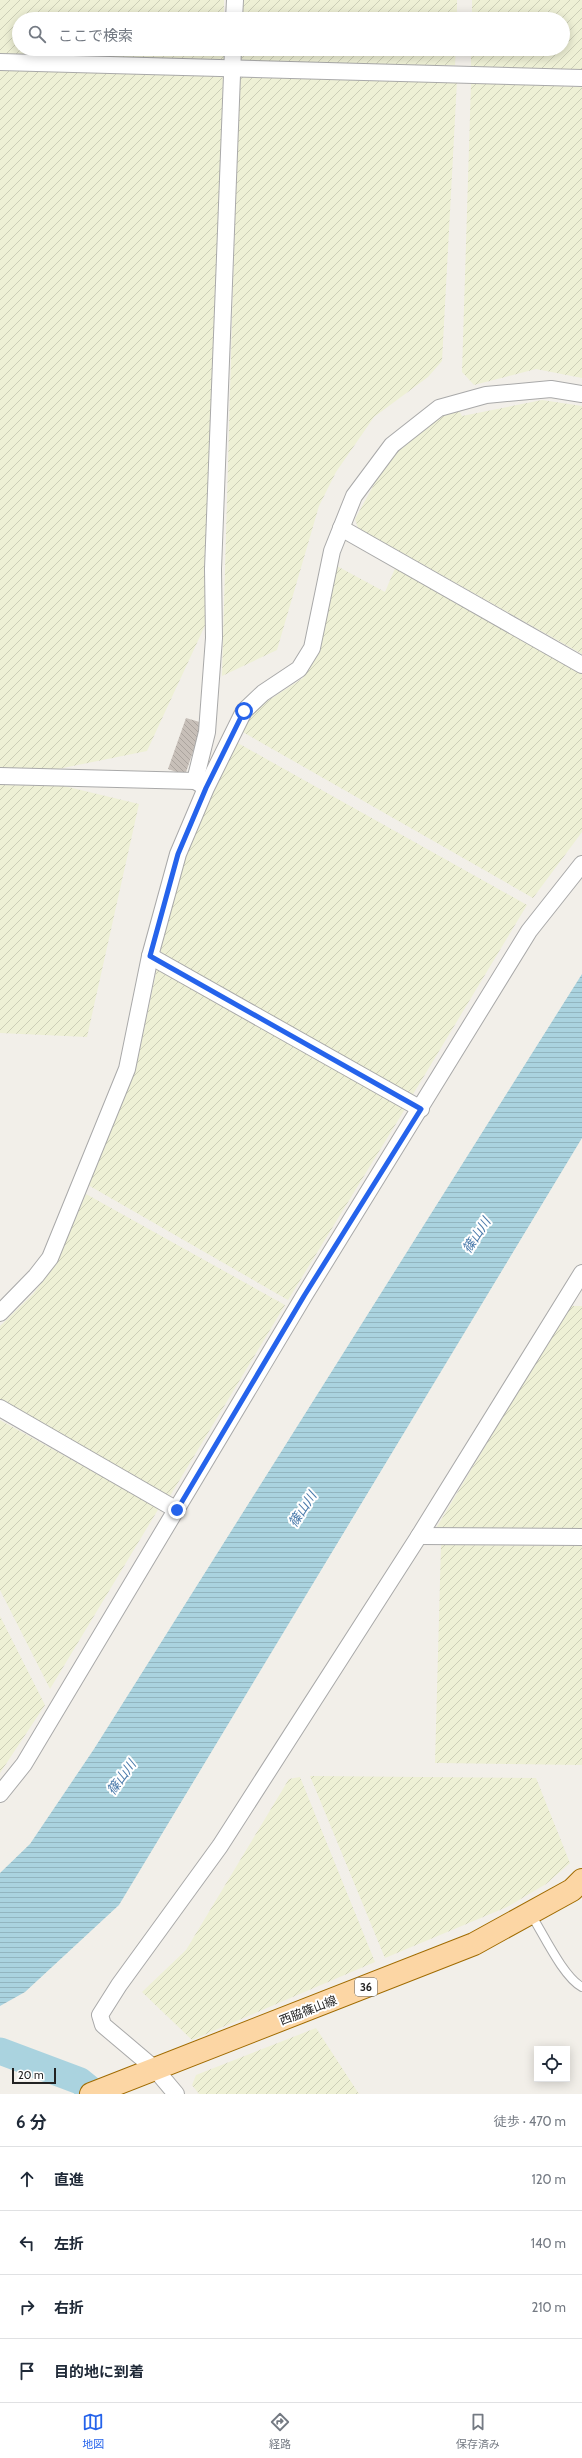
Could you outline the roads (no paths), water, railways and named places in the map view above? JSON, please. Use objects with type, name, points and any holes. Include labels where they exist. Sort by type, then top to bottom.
[{"type":"main road","name":"西脇篠山線","points":[[91,2094],[474,1944],[572,1890],[582,1880]]},
{"type":"street","points":[[234,12],[235,0]]},
{"type":"street","points":[[0,1313],[36,1276],[50,1258],[127,1069],[150,956],[178,854],[201,784],[207,732],[214,638],[213,569],[233,56]]},
{"type":"street","points":[[0,62],[582,78]]},
{"type":"street","points":[[201,784],[244,711],[263,693],[299,669],[312,648],[332,551],[354,496],[392,445],[439,408],[486,395],[544,390],[582,394]]},
{"type":"street","points":[[342,528],[582,665]]},
{"type":"street","points":[[0,776],[201,784]]},
{"type":"street","points":[[0,1794],[24,1764],[304,1296],[421,1109],[529,931],[582,864]]},
{"type":"street","points":[[150,956],[421,1109]]},
{"type":"street","points":[[176,2094],[147,2072],[103,2026],[100,2015],[119,1985],[220,1846],[419,1536],[582,1273]]},
{"type":"street","points":[[0,1408],[177,1510]]},
{"type":"street","points":[[419,1536],[582,1537]]},
{"type":"lane","points":[[530,1912],[564,1971],[575,1983],[582,1987]]},
{"type":"water","name":"篠山川","points":[[582,974],[582,1138],[119,1905],[25,1992],[0,2006],[0,1873],[30,1844],[94,1749]]},
{"type":"waterway","points":[[0,2051],[80,2081],[96,2094]]}]
